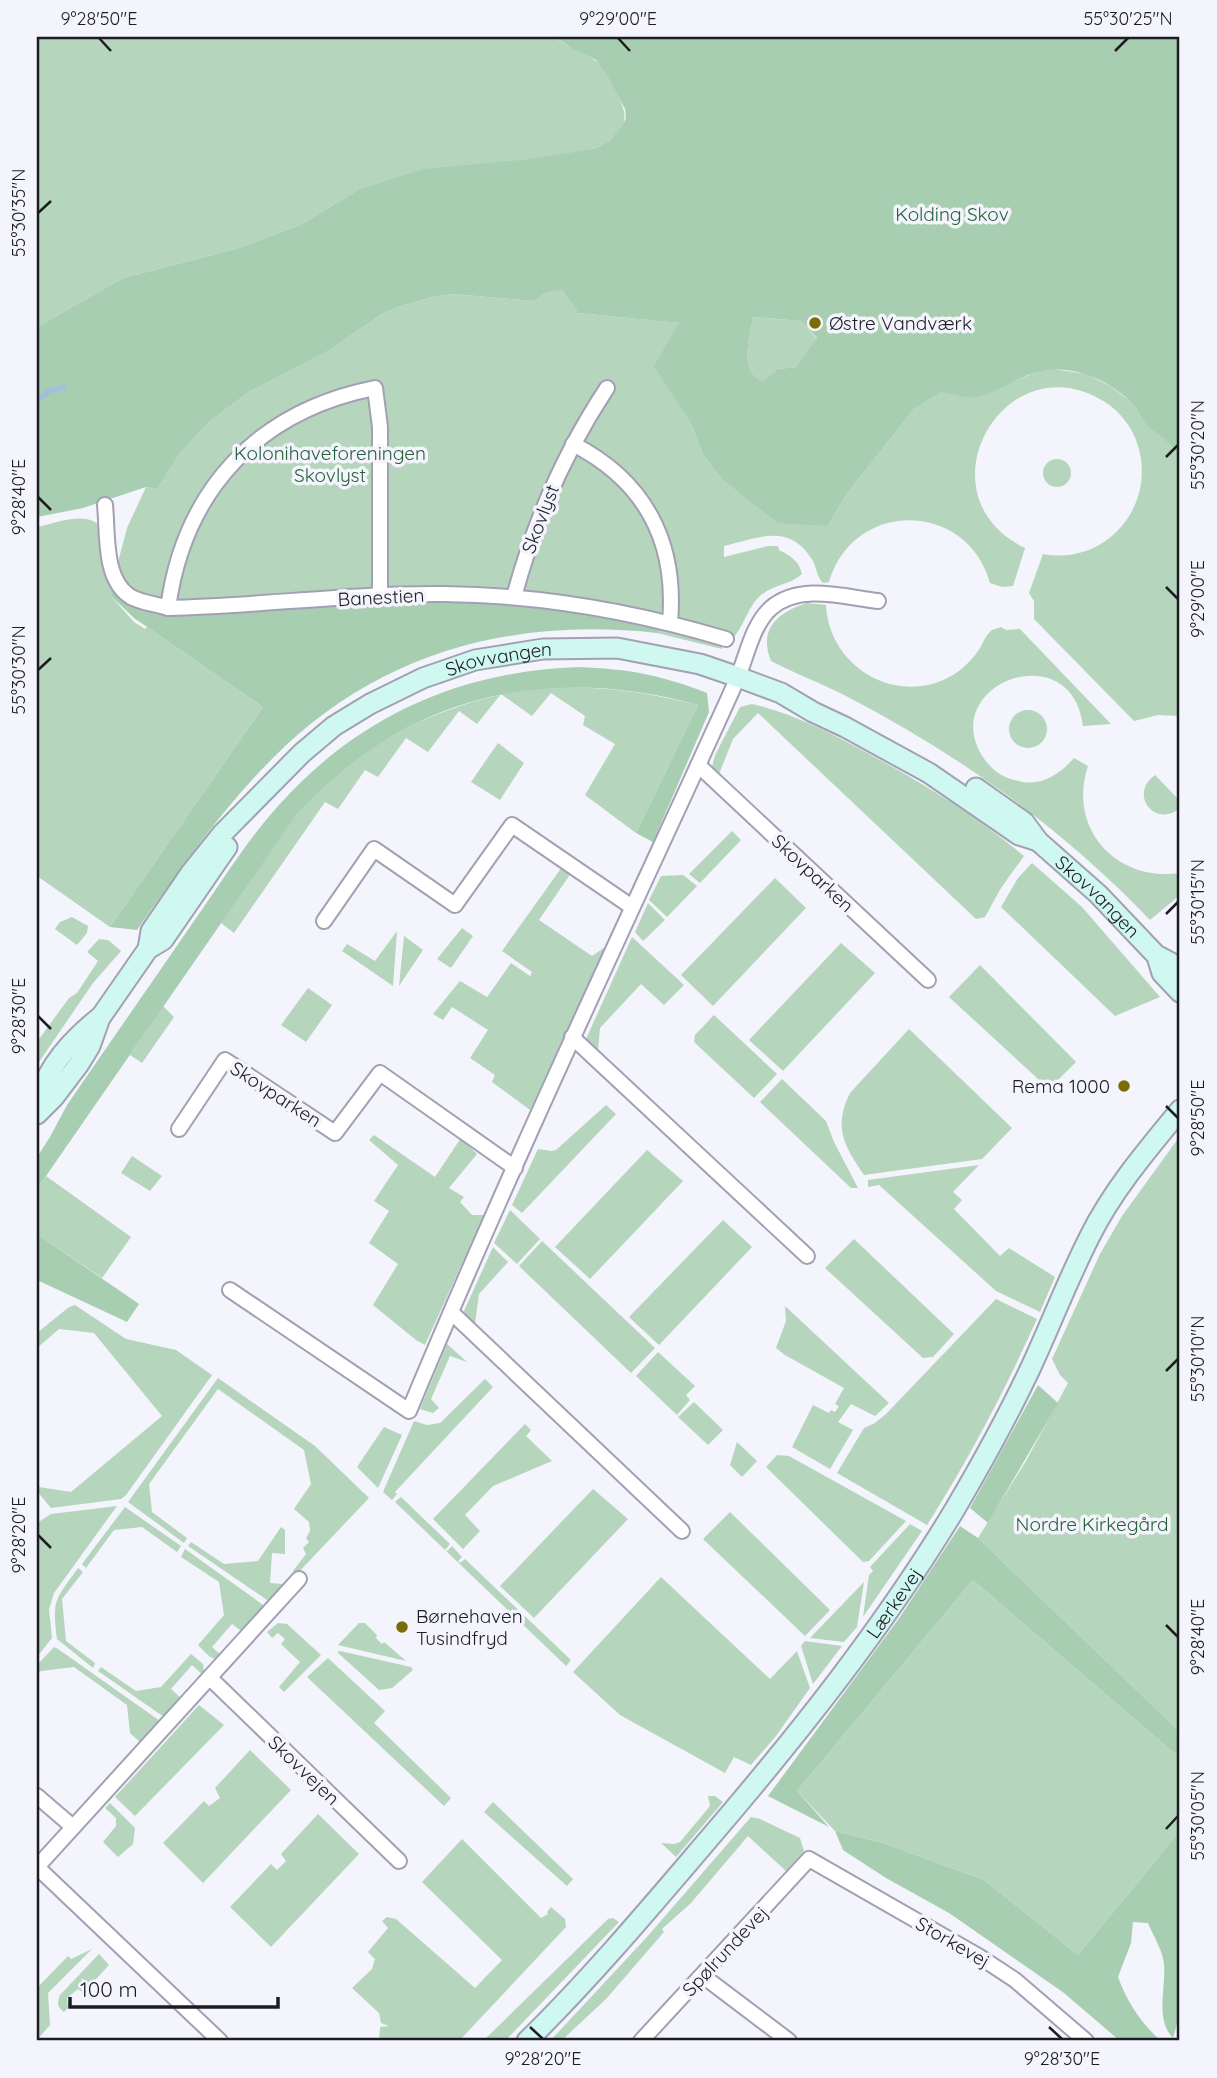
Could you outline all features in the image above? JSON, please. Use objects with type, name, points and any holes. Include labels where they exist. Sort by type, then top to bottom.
[{"type":"street","points":[[168,607],[186,535],[210,491],[242,453],[281,422],[303,410],[326,400],[375,388],[380,427],[380,596]]},
{"type":"street","name":"Skovlyst","points":[[514,597],[538,519],[573,444],[607,388]]},
{"type":"street","points":[[573,444],[617,473],[650,514],[669,564],[672,599],[670,622]]},
{"type":"street","name":"Banestien","points":[[105,505],[108,553],[118,582],[131,596],[168,607],[443,594],[514,597],[587,605],[670,622],[726,639]]},
{"type":"street","points":[[230,1290],[409,1411],[572,1037],[738,677],[761,620],[771,608],[799,595],[814,593],[878,601]]},
{"type":"street","name":"Skovvangen","points":[[37,1114],[54,1097],[90,1046],[100,1018],[148,949],[163,940],[256,802],[302,753],[343,720],[397,689],[475,660],[542,649],[617,648],[700,664],[781,693],[929,773],[1018,835],[1038,841],[1107,903],[1156,955],[1171,963],[1180,972]]},
{"type":"street","name":"Skovparken","points":[[698,765],[928,980]]},
{"type":"street","points":[[324,921],[374,849],[455,905],[512,825],[632,907]]},
{"type":"street","name":"Skovvangen","points":[[1156,955],[1162,973],[1180,992]]},
{"type":"street","name":"Skovvangen","points":[[37,1106],[41,1087],[63,1053],[76,1037],[100,1018]]},
{"type":"street","points":[[572,1037],[807,1256]]},
{"type":"street","name":"Skovparken","points":[[179,1129],[225,1060],[335,1133],[380,1073],[515,1168]]},
{"type":"street","name":"Lærkevej","points":[[527,2041],[613,1949],[747,1794],[821,1702],[903,1590],[956,1508],[1000,1427],[1031,1367],[1090,1235],[1122,1184],[1180,1110]]},
{"type":"street","points":[[451,1312],[682,1531]]},
{"type":"street","points":[[220,2041],[37,1867],[299,1578]]},
{"type":"street","name":"Skovvejen","points":[[209,1678],[398,1861]]},
{"type":"street","points":[[37,1796],[73,1827]]},
{"type":"street","name":"Spølrundevej","points":[[641,2041],[809,1859]]},
{"type":"street","name":"Storkevej","points":[[809,1859],[1004,1972],[1086,2041]]},
{"type":"street","points":[[703,1976],[789,2041]]},
{"type":"green space","points":[[37,37],[555,37],[597,61],[602,67],[622,106],[624,121],[616,134],[597,148],[358,190],[300,225],[239,248],[123,278],[37,327]]},
{"type":"green space","name":"Kolding Skov","points":[[555,37],[1180,37],[1180,457],[1170,444],[1147,425],[1134,405],[1111,386],[1076,371],[1050,370],[1030,374],[978,397],[941,392],[914,409],[845,496],[828,526],[778,523],[722,479],[703,455],[691,424],[654,366],[679,323],[578,313],[562,290],[546,293],[534,301],[453,294],[401,306],[382,314],[328,351],[249,392],[210,421],[181,452],[157,489],[146,487],[83,508],[37,517],[37,327],[123,278],[239,248],[300,225],[358,190],[424,169],[531,159],[597,148],[611,139],[622,126],[626,118],[625,109],[596,60]],"holes":[[[753,317],[801,321],[817,338],[796,367],[778,369],[763,382],[755,377],[748,362]]]},
{"type":"green space","name":"Kolonihaveforeningen Skovlyst","points":[[562,290],[578,313],[680,323],[655,366],[691,424],[703,455],[722,479],[828,526],[845,496],[914,409],[942,391],[977,397],[1036,372],[1053,369],[1087,374],[1110,386],[1133,403],[1145,421],[1172,444],[1180,457],[1180,716],[1158,715],[1134,721],[1034,619],[1034,601],[1029,593],[1043,554],[1083,552],[1101,544],[1129,517],[1141,480],[1141,459],[1137,442],[1124,420],[1112,407],[1068,388],[1035,391],[1007,407],[987,432],[976,462],[977,494],[993,524],[1025,548],[1013,586],[1002,587],[990,583],[977,556],[959,536],[935,524],[910,520],[884,524],[861,535],[842,555],[829,582],[823,583],[811,558],[792,540],[772,536],[760,537],[724,546],[724,557],[778,546],[779,550],[797,562],[802,574],[761,595],[733,638],[674,621],[664,600],[658,627],[722,643],[722,649],[657,633],[657,627],[174,611],[111,596],[134,622],[145,629],[147,627],[263,707],[110,927],[37,876],[37,527],[78,518],[99,525],[102,568],[110,576],[117,566],[127,528],[146,487],[157,489],[181,452],[210,421],[249,392],[328,351],[382,314],[401,306],[453,294],[534,301],[546,293]]},
{"type":"green space","points":[[753,317],[801,321],[817,339],[796,367],[778,369],[763,383],[755,378],[748,363]]},
{"type":"green space","points":[[1057,459],[1067,463],[1071,473],[1067,483],[1057,487],[1047,483],[1043,473],[1047,463]]},
{"type":"green space","points":[[112,590],[139,608],[421,600],[599,613],[657,627],[658,631],[550,631],[498,638],[449,650],[401,668],[356,692],[313,722],[253,779],[201,842],[137,930],[110,927],[263,707],[134,618],[111,596]]},
{"type":"green space","points":[[807,603],[826,605],[830,627],[839,647],[853,663],[870,676],[889,684],[910,687],[932,684],[953,675],[968,663],[992,630],[1001,627],[1006,630],[1020,629],[1111,724],[1083,726],[1074,698],[1057,682],[1035,676],[1012,679],[992,690],[978,707],[973,729],[981,754],[992,768],[1002,775],[1027,782],[1050,778],[1074,758],[1088,766],[1083,789],[1085,811],[1091,830],[1118,860],[1136,869],[1157,874],[1180,873],[1180,895],[1150,920],[1082,855],[970,769],[848,697],[771,661],[767,640],[773,623],[787,611]]},
{"type":"green space","points":[[579,667],[644,674],[707,693],[709,712],[653,842],[636,833],[698,705],[641,693],[586,688],[532,690],[480,700],[430,717],[383,742],[338,774],[296,815],[37,1189],[37,1157],[67,1105],[245,847],[267,818],[310,774],[343,746],[414,704],[493,678],[535,670]]},
{"type":"green space","points":[[549,687],[587,688],[643,693],[698,705],[636,833],[585,795],[615,744],[583,725],[585,716],[551,693],[532,716],[502,695]]},
{"type":"green space","points":[[500,695],[477,724],[459,711],[428,752],[406,738],[378,777],[365,770],[338,809],[325,802],[234,933],[221,923],[294,817],[323,786],[347,766],[372,748],[428,718]]},
{"type":"green space","points":[[752,704],[813,725],[891,766],[931,789],[1024,856],[1001,888],[985,917],[976,919],[758,713],[733,739],[719,774],[711,771],[715,755],[740,707]]},
{"type":"green space","points":[[1028,710],[1041,716],[1047,729],[1041,742],[1028,748],[1015,742],[1009,729],[1015,716]]},
{"type":"green space","points":[[498,743],[524,763],[500,800],[471,782]]},
{"type":"green space","points":[[1155,775],[1180,801],[1180,808],[1162,814],[1154,812],[1148,806],[1144,791]]},
{"type":"green space","points":[[732,831],[741,840],[700,883],[689,874]]},
{"type":"green space","points":[[1032,863],[1082,907],[1160,997],[1115,1016],[1001,907],[1018,878]]},
{"type":"green space","points":[[562,867],[571,873],[539,920],[592,956],[605,947],[530,1110],[492,1082],[495,1075],[470,1058],[488,1030],[452,1007],[443,1020],[433,1014],[460,981],[487,997],[511,963],[530,976],[532,972],[502,951]]},
{"type":"green space","points":[[683,875],[697,886],[667,917],[649,900],[661,876]]},
{"type":"green space","points":[[775,878],[806,908],[713,1006],[681,975]]},
{"type":"green space","points":[[648,903],[665,920],[643,941],[635,932]]},
{"type":"green space","points":[[72,917],[88,926],[87,933],[77,945],[55,929],[60,922]]},
{"type":"green space","points":[[462,928],[473,936],[451,968],[437,959]]},
{"type":"green space","points":[[397,931],[393,986],[342,951],[347,944],[375,961]]},
{"type":"green space","points":[[404,936],[423,950],[399,986]]},
{"type":"green space","points":[[632,937],[684,985],[664,1005],[641,984],[600,1028],[598,1051],[586,1039]]},
{"type":"green space","points":[[99,939],[108,940],[121,951],[93,983],[37,1065],[37,1042],[69,998],[77,993],[98,961],[87,952]]},
{"type":"green space","points":[[841,943],[875,973],[783,1071],[749,1040]]},
{"type":"green space","points":[[980,965],[1076,1062],[1049,1089],[949,997]]},
{"type":"green space","points":[[308,988],[332,1005],[306,1042],[281,1025]]},
{"type":"green space","points":[[163,1006],[174,1017],[142,1063],[130,1055]]},
{"type":"green space","points":[[714,1015],[777,1074],[754,1098],[694,1042],[695,1035]]},
{"type":"green space","points":[[909,1029],[1012,1128],[982,1159],[864,1175],[843,1136],[842,1116],[845,1105],[850,1093]]},
{"type":"green space","points":[[782,1079],[826,1121],[858,1188],[851,1188],[760,1102]]},
{"type":"green space","points":[[606,1105],[616,1114],[522,1213],[512,1205],[538,1149],[556,1150]]},
{"type":"green space","points":[[374,1135],[435,1177],[461,1138],[477,1154],[449,1188],[464,1197],[460,1202],[472,1215],[484,1215],[425,1345],[373,1305],[398,1264],[369,1243],[389,1211],[374,1201],[398,1165],[369,1140]]},
{"type":"green space","name":"Nordre Kirkegård","points":[[1180,1136],[1180,1732],[978,1538],[1026,1461],[1068,1383],[1060,1375],[1052,1359],[1100,1254],[1122,1216]]},
{"type":"green space","points":[[647,1150],[683,1181],[590,1279],[555,1247]]},
{"type":"green space","points":[[132,1156],[162,1176],[150,1191],[121,1173]]},
{"type":"green space","points":[[979,1165],[953,1192],[962,1200],[954,1209],[1000,1256],[1009,1248],[1055,1277],[1040,1312],[996,1291],[879,1185],[868,1187],[868,1180]]},
{"type":"green space","points":[[46,1176],[131,1237],[102,1278],[37,1234],[37,1189]]},
{"type":"green space","points":[[510,1210],[540,1239],[517,1264],[494,1243]]},
{"type":"green space","points":[[723,1220],[752,1247],[659,1345],[629,1317]]},
{"type":"green space","points":[[37,1234],[139,1304],[127,1322],[37,1280]]},
{"type":"green space","points":[[854,1239],[954,1334],[933,1357],[923,1358],[825,1268]]},
{"type":"green space","points":[[542,1241],[655,1348],[631,1373],[519,1266]]},
{"type":"green space","points":[[493,1247],[508,1262],[479,1294],[475,1324],[463,1313]]},
{"type":"green space","points":[[996,1299],[1037,1319],[986,1424],[927,1525],[837,1473],[864,1428],[886,1414]]},
{"type":"green space","points":[[75,1305],[126,1339],[176,1350],[212,1375],[126,1495],[121,1499],[51,1508],[37,1491],[37,1484],[39,1487],[71,1492],[162,1416],[94,1333],[59,1329],[37,1348],[37,1333]]},
{"type":"green space","points":[[785,1306],[889,1403],[875,1416],[851,1404],[838,1422],[853,1430],[830,1469],[792,1447],[813,1405],[829,1413],[831,1410],[835,1412],[839,1406],[835,1404],[844,1388],[776,1348],[786,1321]]},
{"type":"green space","points":[[447,1344],[467,1362],[450,1356],[431,1399],[439,1408],[433,1413],[420,1409]]},
{"type":"green space","points":[[658,1352],[695,1386],[686,1395],[690,1400],[677,1415],[636,1376]]},
{"type":"green space","points":[[218,1378],[315,1446],[369,1498],[295,1576],[293,1571],[306,1554],[303,1548],[309,1542],[306,1538],[310,1531],[309,1522],[294,1509],[311,1484],[304,1450],[218,1389],[149,1484],[152,1512],[187,1538],[184,1543],[128,1502]]},
{"type":"green space","points":[[485,1379],[493,1387],[395,1492],[397,1494],[392,1500],[383,1492],[414,1421],[427,1425],[440,1423]]},
{"type":"green space","points":[[1038,1385],[1058,1403],[988,1523],[970,1508]]},
{"type":"green space","points":[[694,1402],[723,1430],[708,1445],[678,1417]]},
{"type":"green space","points":[[525,1424],[531,1430],[526,1436],[552,1461],[493,1486],[465,1515],[480,1531],[463,1549],[433,1519]]},
{"type":"green space","points":[[384,1427],[402,1435],[378,1488],[357,1467]]},
{"type":"green space","points":[[737,1442],[757,1461],[742,1477],[730,1465]]},
{"type":"green space","points":[[777,1455],[789,1456],[906,1521],[869,1561],[863,1562],[766,1467]]},
{"type":"green space","points":[[593,1489],[628,1519],[534,1618],[500,1586]]},
{"type":"green space","points":[[401,1497],[450,1544],[445,1550],[395,1502]]},
{"type":"green space","points":[[117,1506],[54,1593],[49,1609],[52,1638],[37,1657],[37,1523],[51,1514]]},
{"type":"green space","points":[[125,1507],[181,1546],[177,1552],[142,1527],[114,1530],[86,1568],[82,1564]]},
{"type":"green space","points":[[730,1512],[830,1610],[805,1636],[703,1539]]},
{"type":"green space","points":[[910,1524],[922,1531],[863,1617],[869,1575],[873,1571],[870,1567]]},
{"type":"green space","points":[[960,1526],[978,1538],[1180,1732],[1180,1758],[973,1580],[797,1791],[829,1827],[768,1796],[900,1617]]},
{"type":"green space","points":[[281,1527],[285,1530],[285,1554],[272,1553],[270,1583],[283,1584],[270,1602],[188,1546],[191,1542],[224,1564],[258,1561]]},
{"type":"green space","points":[[452,1546],[462,1557],[458,1561],[460,1563],[465,1559],[571,1660],[566,1666],[445,1550]]},
{"type":"green space","points":[[185,1549],[266,1607],[244,1633],[232,1624],[212,1647],[222,1656],[216,1659],[210,1657],[198,1645],[224,1615],[219,1582],[181,1557]]},
{"type":"green space","points":[[78,1568],[83,1572],[62,1599],[66,1641],[95,1663],[93,1668],[57,1639],[57,1600]]},
{"type":"green space","points":[[661,1577],[770,1679],[797,1651],[810,1688],[776,1736],[751,1765],[734,1757],[725,1773],[620,1715],[573,1672]]},
{"type":"green space","points":[[973,1580],[1180,1758],[1180,1831],[1078,1955],[984,1880],[883,1843],[835,1831],[797,1791]]},
{"type":"green space","points":[[864,1582],[857,1627],[844,1642],[810,1638]]},
{"type":"green space","points":[[278,1623],[287,1624],[321,1655],[284,1692],[279,1687],[300,1662],[281,1644],[285,1639],[278,1633],[272,1638],[267,1632]]},
{"type":"green space","points":[[359,1623],[365,1623],[382,1644],[384,1642],[406,1661],[338,1645]]},
{"type":"green space","points":[[805,1641],[842,1646],[813,1684],[801,1646]]},
{"type":"green space","points":[[54,1647],[160,1721],[140,1742],[130,1733],[127,1705],[74,1667],[41,1671],[37,1675],[37,1665]]},
{"type":"green space","points":[[337,1652],[411,1667],[413,1670],[392,1688],[379,1690]]},
{"type":"green space","points":[[191,1654],[203,1664],[203,1675],[192,1665],[171,1689],[182,1699],[164,1717],[98,1671],[101,1667],[136,1691],[161,1687]]},
{"type":"green space","points":[[328,1658],[385,1711],[374,1723],[451,1798],[444,1806],[307,1677]]},
{"type":"green space","points":[[199,1705],[224,1725],[135,1816],[115,1797]]},
{"type":"green space","points":[[250,1750],[291,1790],[203,1883],[163,1843],[204,1801],[209,1806],[220,1798],[215,1788]]},
{"type":"green space","points":[[708,1796],[715,1796],[723,1802],[676,1857],[661,1843],[680,1842],[710,1806]]},
{"type":"green space","points":[[493,1802],[573,1879],[567,1886],[484,1812]]},
{"type":"green space","points":[[110,1803],[135,1828],[133,1844],[118,1857],[103,1842],[116,1826],[116,1818],[105,1808]]},
{"type":"green space","points":[[318,1814],[359,1854],[271,1947],[230,1907],[271,1864],[277,1870],[286,1861],[281,1854]]},
{"type":"green space","points":[[751,1817],[800,1838],[804,1851],[786,1871],[748,1836],[691,1903],[662,1929],[664,1932],[606,1999],[561,2041],[550,2041],[646,1938]]},
{"type":"green space","points":[[835,1831],[883,1843],[984,1880],[1078,1955],[1180,1831],[1180,2013],[1173,2038],[1164,2022],[1163,1959],[1148,1923],[1133,1922],[1131,1943],[1118,1977],[1135,2012],[1161,2041],[1120,2041],[1064,1993],[949,1913],[886,1878],[843,1850]]},
{"type":"green space","points":[[462,1839],[541,1918],[548,1914],[551,1907],[565,1919],[566,1927],[459,2041],[379,2041],[380,2027],[389,2026],[381,2023],[379,2013],[352,1988],[372,1969],[375,1959],[368,1952],[388,1928],[382,1921],[387,1917],[396,1919],[475,1988],[502,1960],[422,1882]]},
{"type":"green space","points":[[613,1918],[619,1922],[505,2041],[483,2041],[608,1919]]},
{"type":"green space","points":[[92,1949],[48,1993],[50,2025],[37,2040],[37,1988],[68,1956],[71,1959]]},
{"type":"green space","points":[[99,1954],[109,1965],[83,1993],[78,1989],[67,1998],[68,2008],[64,2012],[58,2005],[60,1995]]},
{"type":"waterway","points":[[37,401],[49,391],[64,387]]},
{"type":"place","name":"Østre Vandværk","points":[[815,323]]},
{"type":"place","name":"Rema 1000","points":[[1124,1086]]},
{"type":"place","name":"Børnehaven Tusindfryd","points":[[402,1627]]}]
